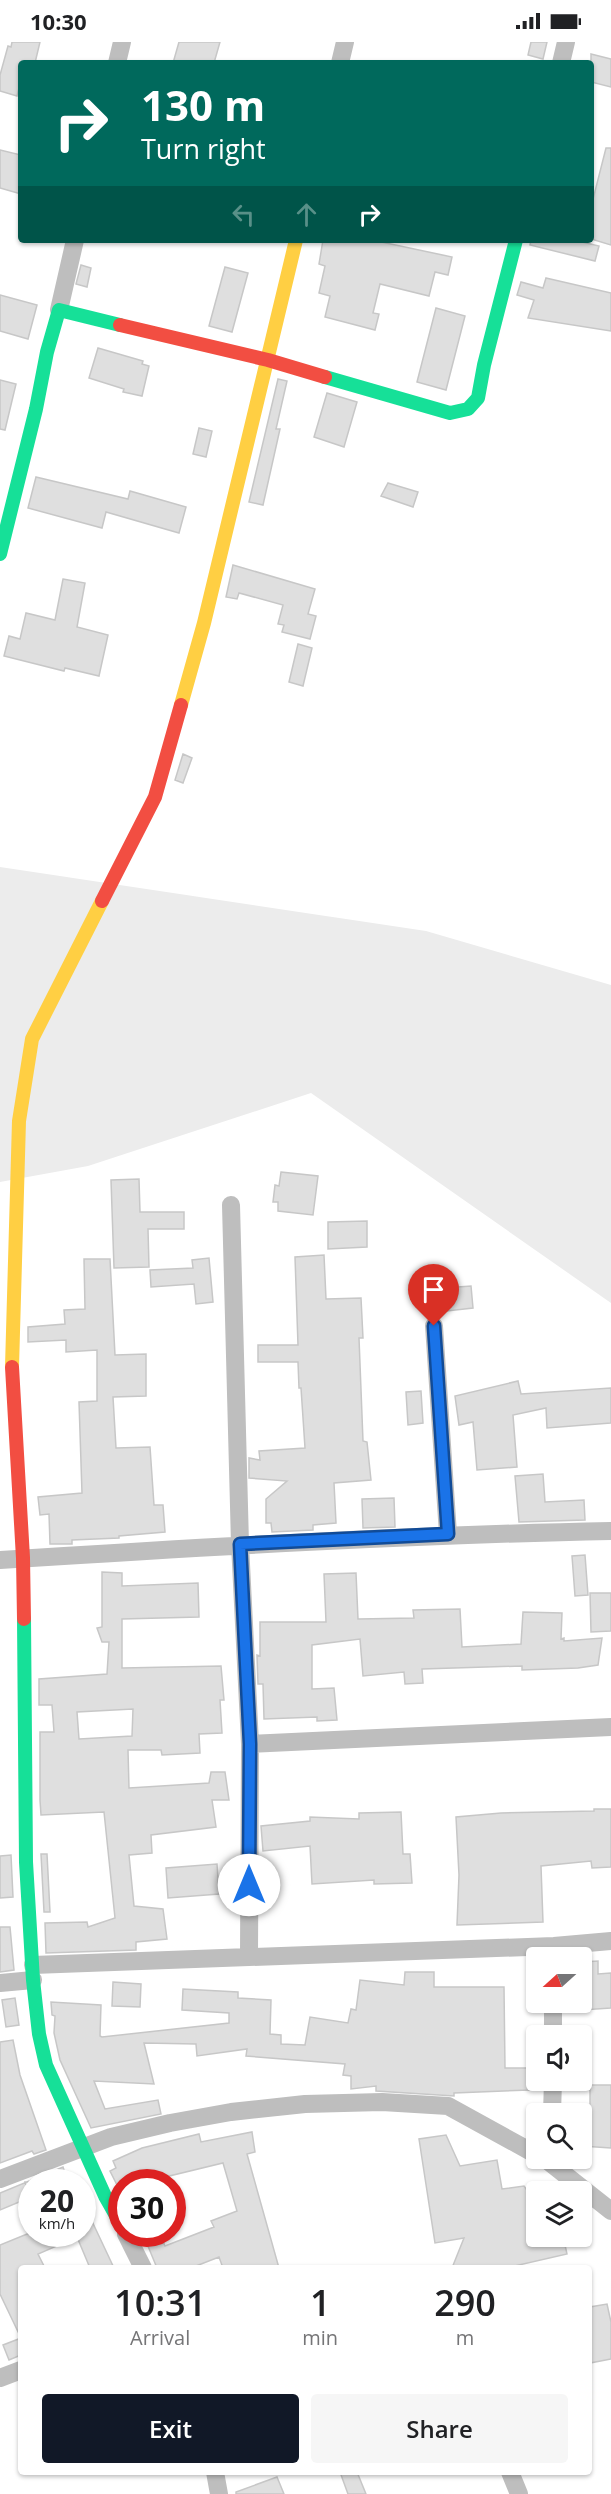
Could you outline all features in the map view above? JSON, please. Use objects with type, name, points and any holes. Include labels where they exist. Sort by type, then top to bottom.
[{"type":"street","points":[[118,60],[122,42]]},
{"type":"street","points":[[341,60],[345,42]]},
{"type":"street","points":[[562,60],[566,42]]},
{"type":"street","points":[[0,554],[74,243]]},
{"type":"street","points":[[108,2198],[46,2065],[39,2034],[33,1973],[26,1862],[23,1558],[12,1348],[19,1121],[32,1039],[155,797],[204,623],[295,243]]},
{"type":"street","points":[[59,310],[268,360],[450,413],[468,409],[478,398],[484,365],[515,243]]},
{"type":"street","points":[[231,1205],[240,1544],[250,1744],[249,1956]]},
{"type":"street","points":[[434,1326],[448,1534]]},
{"type":"street","points":[[0,1560],[240,1544],[448,1534],[611,1531]]},
{"type":"street","points":[[250,1744],[611,1727]]},
{"type":"street","points":[[580,1947],[611,1941]]},
{"type":"street","points":[[0,1983],[33,1973],[249,1956],[526,1952]]},
{"type":"street","points":[[0,2180],[111,2137],[231,2112],[306,2104],[382,2102],[448,2106],[526,2149]]},
{"type":"street","points":[[557,2169],[611,2211]]},
{"type":"street","points":[[132,2247],[142,2265]]},
{"type":"street","points":[[0,2378],[18,2371]]},
{"type":"street","points":[[215,2475],[219,2494]]},
{"type":"street","points":[[511,2475],[519,2494]]},
{"type":"shaded area","points":[[0,867],[426,931],[611,985],[611,1303],[311,1093],[88,1166],[0,1182]]},
{"type":"building","points":[[12,42],[40,42],[36,60],[18,60],[17,96],[0,91],[0,75],[8,46],[11,47]]},
{"type":"building","points":[[179,42],[220,42],[215,60],[174,60]]},
{"type":"building","points":[[531,42],[547,42],[543,59],[528,55]]},
{"type":"building","points":[[591,54],[611,59],[611,87],[594,83],[594,60],[591,60]]},
{"type":"building","points":[[606,148],[611,148],[611,245],[594,240],[594,195]]},
{"type":"building","points":[[0,150],[18,154],[18,193],[0,188]]},
{"type":"building","points":[[322,243],[386,243],[452,257],[448,275],[435,272],[429,296],[380,284],[373,313],[379,314],[375,330],[325,317],[330,296],[319,293],[325,266],[319,264]]},
{"type":"building","points":[[530,243],[586,243],[599,246],[595,261],[530,245]]},
{"type":"building","points":[[81,265],[91,268],[87,287],[76,284]]},
{"type":"building","points":[[225,267],[248,273],[232,332],[209,326]]},
{"type":"building","points":[[546,278],[611,293],[611,331],[528,318],[534,300],[517,295],[521,282],[543,288]]},
{"type":"building","points":[[0,295],[37,305],[28,339],[0,331]]},
{"type":"building","points":[[436,308],[465,316],[446,390],[417,382]]},
{"type":"building","points":[[98,348],[143,361],[142,364],[149,366],[142,396],[123,392],[124,389],[89,378]]},
{"type":"building","points":[[278,379],[287,381],[276,429],[280,429],[263,505],[249,502]]},
{"type":"building","points":[[0,380],[16,384],[5,430],[0,429]]},
{"type":"building","points":[[327,393],[357,402],[344,447],[314,437]]},
{"type":"building","points":[[199,428],[212,431],[206,457],[193,454]]},
{"type":"building","points":[[36,477],[128,499],[130,491],[186,507],[179,533],[106,512],[102,528],[28,508]]},
{"type":"building","points":[[388,483],[418,492],[413,507],[381,496]]},
{"type":"building","points":[[233,565],[315,589],[308,614],[316,616],[310,639],[282,632],[284,625],[278,624],[283,605],[239,593],[237,599],[226,597]]},
{"type":"building","points":[[63,579],[85,583],[77,627],[108,635],[99,676],[65,668],[64,671],[4,656],[9,636],[20,639],[26,613],[55,620]]},
{"type":"building","points":[[298,644],[312,648],[303,686],[289,682]]},
{"type":"building","points":[[183,754],[192,758],[183,783],[175,780]]},
{"type":"building","points":[[281,1172],[318,1176],[313,1215],[278,1211],[278,1202],[273,1202],[275,1185],[279,1186]]},
{"type":"building","points":[[139,1179],[140,1212],[184,1212],[184,1229],[148,1229],[149,1267],[114,1268],[111,1180]]},
{"type":"building","points":[[367,1221],[367,1247],[328,1249],[328,1222]]},
{"type":"building","points":[[324,1255],[326,1299],[361,1298],[363,1338],[359,1338],[363,1441],[367,1442],[371,1480],[334,1483],[336,1523],[313,1525],[313,1530],[272,1532],[271,1523],[266,1523],[266,1499],[287,1481],[249,1478],[249,1458],[260,1460],[259,1451],[305,1448],[301,1388],[299,1388],[298,1362],[258,1362],[258,1345],[298,1345],[295,1257]]},
{"type":"building","points":[[209,1258],[213,1302],[196,1304],[194,1284],[151,1287],[150,1270],[193,1268],[192,1260]]},
{"type":"building","points":[[84,1259],[110,1259],[115,1355],[146,1354],[146,1396],[113,1397],[116,1448],[150,1447],[154,1505],[163,1505],[165,1532],[119,1536],[119,1538],[72,1540],[72,1544],[50,1544],[49,1514],[40,1515],[38,1497],[82,1493],[79,1402],[97,1401],[97,1350],[66,1352],[66,1340],[28,1342],[28,1327],[65,1324],[64,1310],[85,1309]]},
{"type":"building","points":[[471,1286],[473,1308],[447,1311],[444,1288]]},
{"type":"building","points":[[518,1381],[521,1394],[611,1388],[611,1423],[547,1428],[546,1408],[513,1415],[517,1467],[477,1470],[473,1422],[459,1425],[455,1396]]},
{"type":"building","points":[[421,1391],[423,1423],[408,1425],[406,1392]]},
{"type":"building","points":[[543,1474],[545,1502],[584,1500],[585,1520],[519,1522],[515,1476]]},
{"type":"building","points":[[394,1498],[395,1527],[363,1528],[362,1499]]},
{"type":"building","points":[[585,1555],[588,1595],[575,1596],[572,1556]]},
{"type":"building","points":[[102,1572],[122,1573],[122,1586],[198,1583],[199,1617],[122,1619],[122,1668],[221,1666],[224,1700],[220,1700],[222,1733],[199,1734],[200,1753],[162,1755],[161,1750],[128,1750],[129,1788],[209,1783],[211,1772],[225,1772],[229,1800],[212,1800],[216,1827],[151,1835],[152,1853],[129,1855],[134,1906],[163,1909],[167,1939],[136,1942],[136,1950],[46,1953],[45,1923],[87,1922],[88,1927],[115,1918],[104,1812],[41,1815],[40,1800],[40,1732],[54,1732],[52,1705],[39,1705],[39,1679],[107,1674],[109,1642],[102,1642],[97,1628],[102,1627]],"holes":[[[133,1709],[132,1736],[79,1739],[77,1712]]]},
{"type":"building","points":[[356,1573],[358,1619],[414,1618],[413,1610],[460,1609],[462,1647],[521,1644],[523,1612],[562,1613],[561,1639],[564,1638],[564,1641],[602,1638],[598,1665],[522,1670],[522,1666],[422,1669],[423,1683],[405,1684],[404,1672],[363,1676],[360,1639],[312,1645],[312,1689],[334,1688],[337,1720],[317,1721],[317,1717],[264,1719],[263,1684],[258,1684],[257,1655],[260,1656],[260,1622],[326,1622],[324,1574]]},
{"type":"building","points":[[590,1593],[611,1593],[611,1631],[591,1632]]},
{"type":"building","points":[[594,1809],[611,1809],[611,1867],[592,1868],[591,1861],[541,1866],[543,1922],[457,1925],[459,1875],[456,1817],[501,1813],[594,1811]]},
{"type":"building","points":[[401,1812],[403,1854],[410,1854],[412,1883],[374,1884],[374,1880],[312,1884],[310,1846],[263,1851],[261,1826],[310,1821],[310,1817],[359,1819],[359,1813]]},
{"type":"building","points":[[41,1854],[47,1854],[50,1912],[44,1912]]},
{"type":"building","points":[[11,1855],[13,1897],[0,1898],[0,1856]]},
{"type":"building","points":[[217,1864],[219,1894],[168,1898],[166,1868]]},
{"type":"building","points":[[0,1927],[10,1927],[14,1970],[0,1972]]},
{"type":"building","points":[[592,1961],[598,1961],[598,1974],[611,1973],[611,2008],[592,2009]]},
{"type":"building","points":[[405,1972],[434,1972],[434,1987],[504,1987],[505,2068],[526,2068],[526,2090],[454,2093],[454,2096],[376,2091],[376,2086],[351,2089],[351,2076],[343,2075],[345,2064],[246,2056],[247,2049],[197,2056],[196,2044],[144,2043],[154,2084],[94,2081],[105,2109],[158,2100],[161,2114],[91,2128],[60,2060],[54,2033],[55,2016],[52,2015],[51,2002],[101,2005],[100,2036],[102,2037],[229,2023],[229,2013],[182,2010],[183,1989],[238,1992],[238,1998],[271,2000],[270,2034],[281,2035],[281,2044],[305,2045],[310,2017],[348,2023],[351,2009],[356,2010],[360,1980],[404,1985]]},
{"type":"building","points":[[113,1982],[141,1984],[140,2007],[112,2006]]},
{"type":"building","points":[[15,1998],[19,2025],[6,2027],[2,2000]]},
{"type":"building","points":[[13,2040],[20,2075],[46,2150],[34,2154],[32,2151],[0,2163],[0,2042]]},
{"type":"building","points":[[592,2085],[611,2085],[611,2148],[592,2147],[592,2103],[590,2103]]},
{"type":"building","points":[[252,2132],[255,2152],[247,2154],[278,2265],[222,2265],[219,2257],[199,2265],[156,2265],[148,2247],[186,2247],[186,2238],[214,2227],[211,2221],[237,2211],[223,2163],[186,2172],[186,2169],[114,2169],[116,2168],[113,2161],[142,2148],[199,2134],[201,2142]]},
{"type":"building","points":[[446,2135],[460,2166],[497,2160],[502,2189],[524,2186],[526,2189],[526,2247],[565,2247],[567,2254],[519,2265],[453,2265],[464,2238],[435,2243],[419,2139]]},
{"type":"building","points":[[18,2186],[18,2202],[0,2210],[0,2193]]},
{"type":"building","points":[[96,2230],[113,2265],[89,2265],[81,2247],[96,2247]]},
{"type":"building","points":[[18,2238],[18,2247],[54,2247],[38,2254],[44,2265],[18,2265],[18,2332],[0,2294],[0,2245]]},
{"type":"building","points":[[607,2304],[611,2322],[611,2359],[592,2363],[592,2307]]},
{"type":"building","points":[[18,2339],[18,2356],[9,2360],[3,2345]]},
{"type":"building","points":[[341,2475],[358,2475],[366,2494],[348,2494]]},
{"type":"building","points":[[277,2477],[284,2494],[236,2494],[236,2492]]},
{"type":"traffic: fast","points":[[325,377],[450,413],[468,409],[478,398],[484,365],[515,243]]},
{"type":"traffic: fast","points":[[0,554],[59,310],[120,325]]},
{"type":"traffic: fast","points":[[24,1619],[26,1862],[33,1980],[39,2034],[46,2065],[108,2201]]},
{"type":"traffic: slow","points":[[181,705],[204,623],[295,243]]},
{"type":"traffic: slow","points":[[12,1367],[19,1121],[32,1039],[102,901]]},
{"type":"traffic: jam","points":[[120,325],[268,360],[325,377]]},
{"type":"traffic: jam","points":[[102,901],[155,797],[181,705]]},
{"type":"traffic: jam","points":[[12,1367],[23,1558],[24,1619]]},
{"type":"route","points":[[249,1885],[250,1744],[240,1544],[448,1534],[434,1326]]}]
